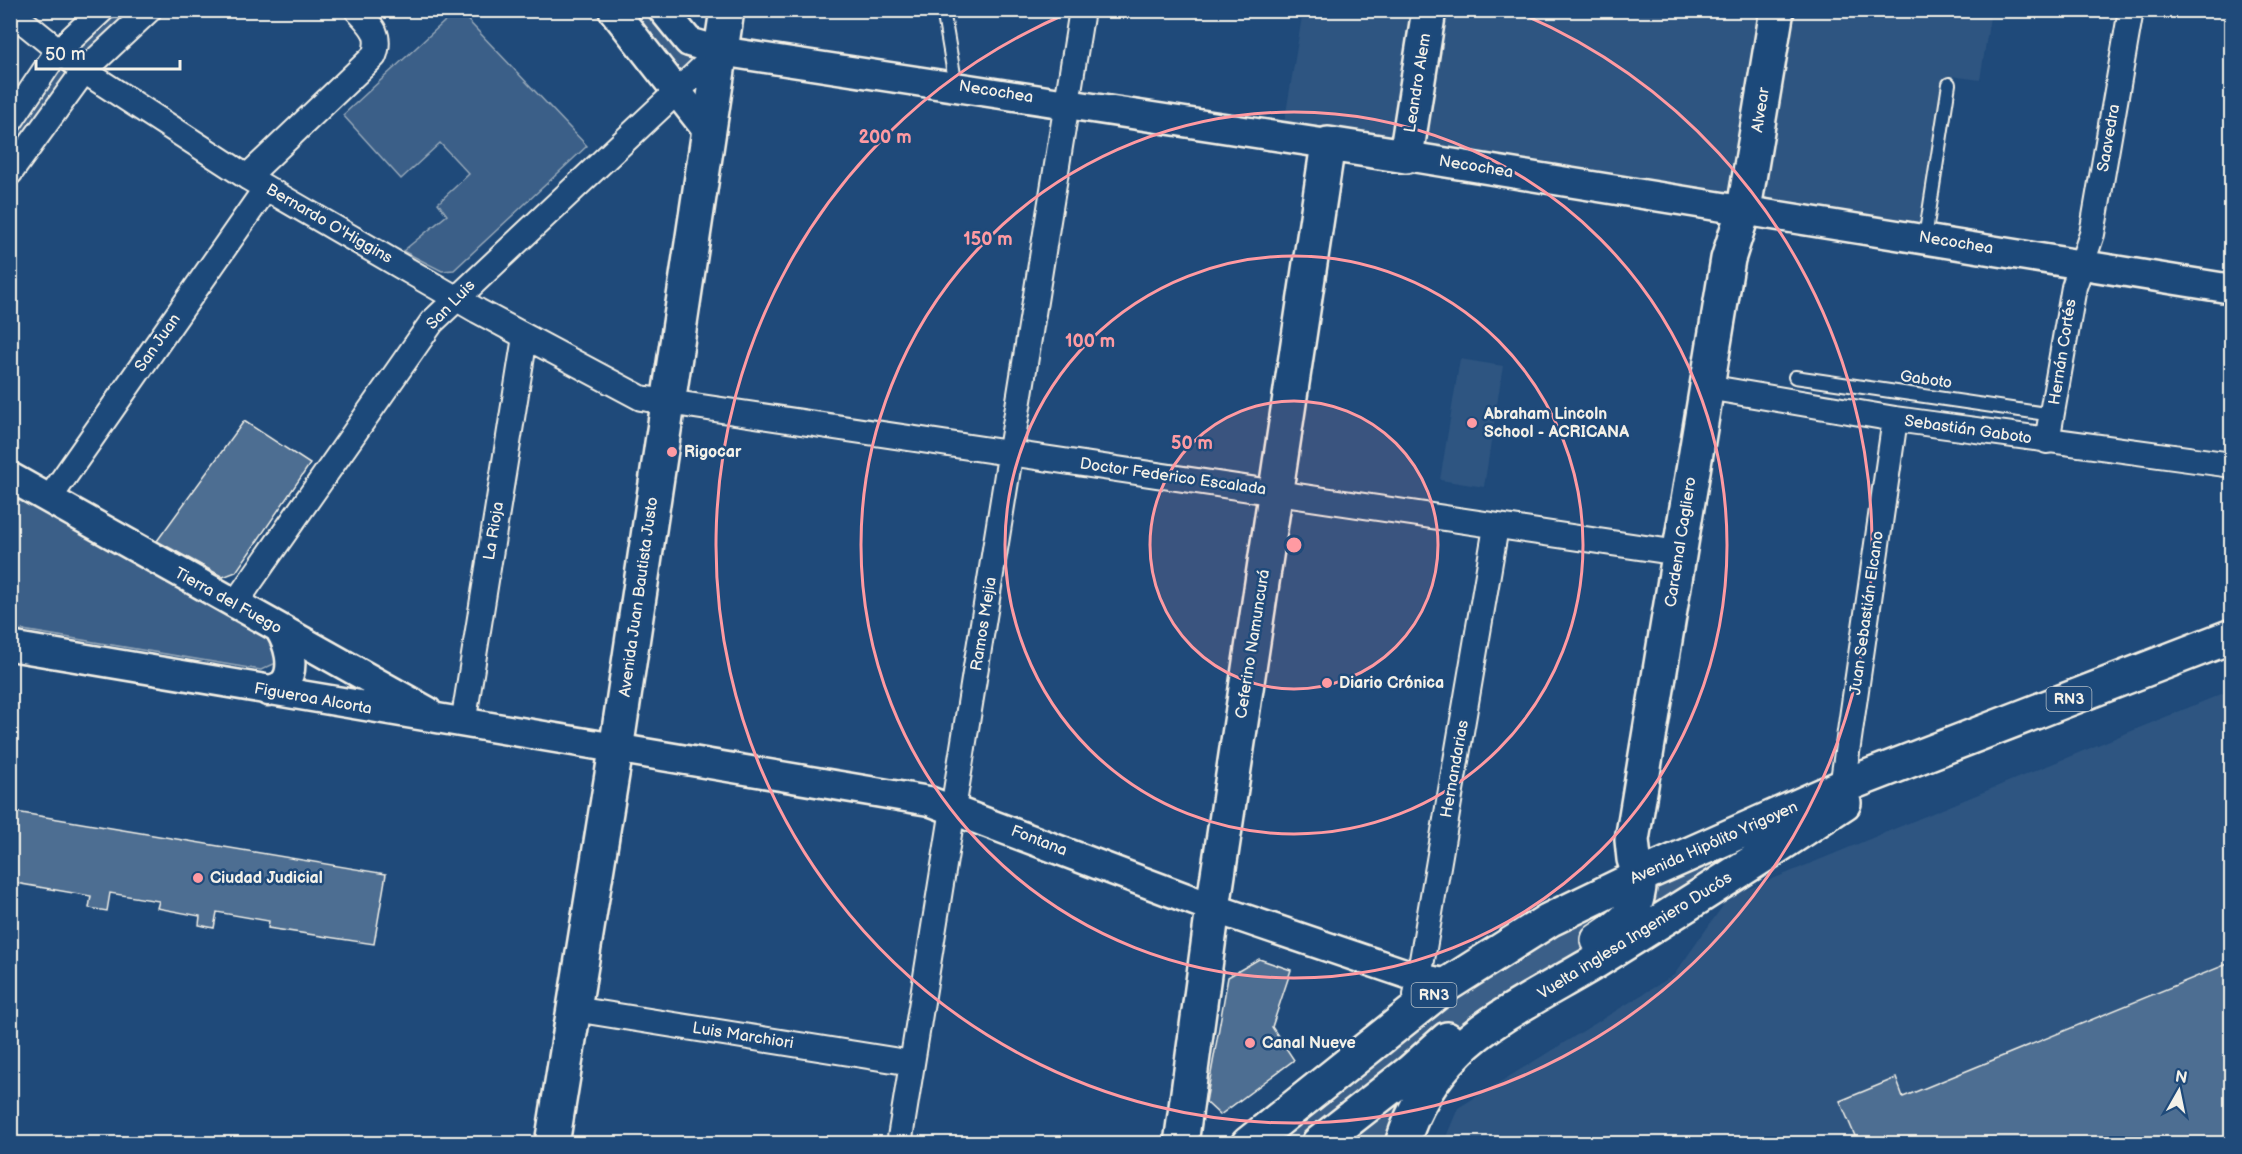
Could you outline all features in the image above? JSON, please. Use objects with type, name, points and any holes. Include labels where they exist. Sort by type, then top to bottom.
[{"type":"main road","name":"Avenida Juan Bautista Justo","points":[[552,1143],[616,750],[707,130],[727,10]]},
{"type":"main road","name":"Leandro Alem","points":[[1406,156],[1430,10]]},
{"type":"main road","name":"Alvear","points":[[1744,210],[1777,10]]},
{"type":"main road","name":"Necochea","points":[[1328,144],[1406,156]]},
{"type":"main road","name":"Ceferino Namuncurá","points":[[1181,1143],[1213,908],[1328,144]]},
{"type":"main road","name":"Cardenal Cagliero","points":[[1640,876],[1634,859],[1632,840],[1728,259],[1744,210]]},
{"type":"main road","name":"Vuelta inglesa Ingeniero Ducós","points":[[1402,1143],[1412,1116],[1441,1070],[1458,1050],[1485,1029],[1654,926],[1841,796],[1906,763],[2232,636]]},
{"type":"main road","name":"Avenida Hipólito Yrigoyen","points":[[1248,1143],[1414,1011],[1434,981],[1549,920],[1640,876],[1841,796]]},
{"type":"main road","points":[[1318,1143],[1410,1072],[1472,1019],[1623,925],[1637,903],[1640,876]]},
{"type":"street","points":[[10,122],[57,52],[102,10]]},
{"type":"street","points":[[10,173],[84,71],[149,10]]},
{"type":"street","name":"San Juan","points":[[49,499],[257,182],[374,56],[378,45],[376,30],[357,10]]},
{"type":"street","points":[[613,10],[707,130]]},
{"type":"street","name":"Necochea","points":[[663,10],[689,42],[720,51],[1328,144]]},
{"type":"street","name":"Ramos Mejia","points":[[899,1143],[955,809],[1082,10]]},
{"type":"street","name":"Saavedra","points":[[2082,264],[2092,234],[2131,10]]},
{"type":"street","name":"Bernardo O'Higgins","points":[[10,11],[57,52],[84,71],[257,182],[525,337],[641,398],[667,402]]},
{"type":"street","name":"San Luis","points":[[234,605],[432,322],[720,51]]},
{"type":"street","name":"Necochea","points":[[1406,156],[2232,289]]},
{"type":"street","name":"Hernán Cortés","points":[[2048,441],[2074,287],[2082,264]]},
{"type":"street","name":"La Rioja","points":[[455,723],[525,337]]},
{"type":"street","name":"Sebastián Gaboto","points":[[1707,387],[1895,419],[2232,465]]},
{"type":"street","name":"Doctor Federico Escalada","points":[[667,402],[1679,553]]},
{"type":"street","name":"Juan Sebastián Elcano","points":[[1841,796],[1895,419]]},
{"type":"street","name":"Tierra del Fuego","points":[[10,477],[234,605],[455,723]]},
{"type":"street","name":"Hernandarias","points":[[1434,981],[1496,527]]},
{"type":"street","points":[[268,691],[281,686],[289,674],[289,649],[280,630]]},
{"type":"street","name":"Figueroa Alcorta","points":[[10,646],[616,750]]},
{"type":"street","name":"Fontana","points":[[616,750],[929,801],[1213,908],[1434,981]]},
{"type":"street","name":"Luis Marchiori","points":[[574,1009],[912,1063]]},
{"type":"lane","points":[[943,10],[956,86]]},
{"type":"lane","points":[[1925,238],[1949,84]]},
{"type":"lane","name":"Gaboto","points":[[1795,377],[2053,415]]},
{"type":"shaded area","points":[[102,11],[149,11],[11,173],[11,122]]},
{"type":"shaded area","points":[[456,11],[459,11],[587,146],[454,270],[442,271],[403,251],[447,215],[438,203],[469,174],[440,143],[401,179],[343,115]]},
{"type":"shaded area","points":[[613,11],[663,11],[720,51],[707,130]]},
{"type":"shaded area","points":[[1303,11],[1991,11],[1980,80],[1951,76],[1925,238],[1282,137]]},
{"type":"shaded area","name":"Abraham Lincoln School - ACRICANA","points":[[1460,359],[1503,366],[1484,487],[1440,480]]},
{"type":"shaded area","points":[[10,488],[278,643],[276,663],[261,670],[11,628]]},
{"type":"shaded area","points":[[2231,690],[2231,1143],[1443,1144],[1458,1108],[1674,975],[1729,897]]},
{"type":"shaded area","points":[[1841,787],[1485,1029],[1402,1143],[1248,1144],[1448,984]]},
{"type":"building","points":[[244,421],[310,464],[236,572],[223,577],[157,541]]},
{"type":"building","name":"Ciudad Judicial","points":[[10,811],[386,874],[374,944],[268,928],[269,921],[217,912],[214,928],[199,925],[200,916],[157,908],[159,901],[110,893],[107,911],[89,908],[91,896],[10,882]]},
{"type":"building","name":"Canal Nueve","points":[[1259,959],[1291,970],[1272,1027],[1294,1060],[1220,1115],[1206,1102],[1228,977]]},
{"type":"building","points":[[2232,962],[2232,1143],[1858,1143],[1840,1101],[1896,1078],[1903,1097]]},
{"type":"place","name":"Abraham Lincoln School - ACRICANA","points":[[1472,423]]},
{"type":"place","name":"Rigocar","points":[[672,452]]},
{"type":"place","name":"Diario Crónica","points":[[1327,683]]},
{"type":"place","name":"Ciudad Judicial","points":[[198,878]]},
{"type":"place","name":"Canal Nueve","points":[[1250,1043]]}]
